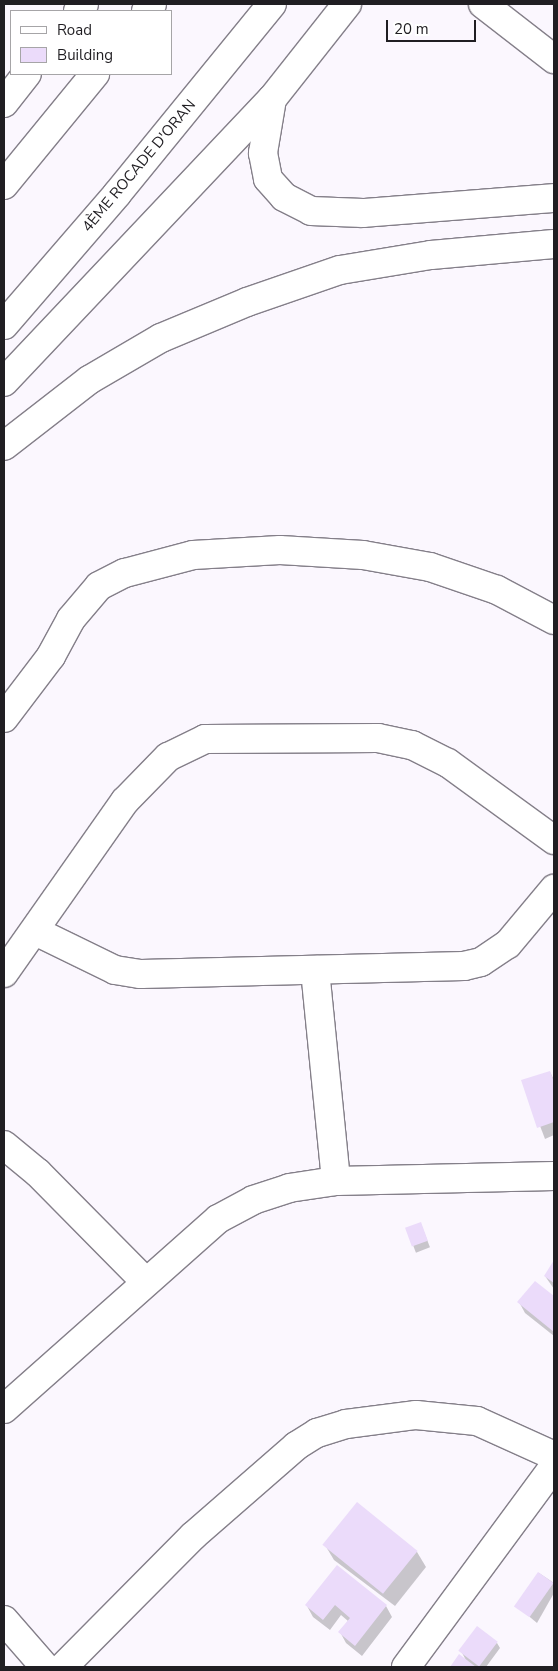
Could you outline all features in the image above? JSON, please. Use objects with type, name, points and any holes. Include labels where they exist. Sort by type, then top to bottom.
[{"type":"main road","name":"4ÈME ROCADE D'ORAN","points":[[4,325],[117,194],[272,4]]},
{"type":"main road","points":[[4,382],[272,99],[347,4]]},
{"type":"main road","points":[[483,4],[554,60]]},
{"type":"main road","points":[[4,103],[26,75]]},
{"type":"main road","points":[[4,185],[94,75]]},
{"type":"main road","points":[[272,99],[263,153],[268,179],[284,197],[310,212],[363,213],[554,198]]},
{"type":"main road","points":[[4,446],[97,375],[161,338],[247,302],[340,270],[430,255],[554,244]]},
{"type":"main road","points":[[4,718],[51,656],[71,619],[99,586],[125,573],[193,555],[280,550],[363,555],[410,563],[463,576],[497,590],[554,620]]},
{"type":"main road","points":[[4,973],[125,801],[151,771],[184,747],[205,738],[378,738],[412,745],[448,764],[554,840]]},
{"type":"main road","points":[[35,931],[115,970],[141,974],[464,966],[481,962],[508,944],[554,888]]},
{"type":"main road","points":[[315,970],[336,1181]]},
{"type":"main road","points":[[4,1145],[38,1173],[145,1282]]},
{"type":"main road","points":[[4,1409],[218,1219],[253,1200],[289,1188],[336,1181],[554,1176]]},
{"type":"main road","points":[[63,1667],[193,1536],[296,1446],[317,1433],[346,1424],[416,1415],[477,1421],[554,1456]]},
{"type":"main road","points":[[406,1667],[554,1466]]},
{"type":"main road","points":[[4,1620],[45,1667]]},
{"type":"building","points":[[550,1071],[554,1082],[554,1122],[537,1128],[521,1080]]},
{"type":"building","points":[[421,1222],[428,1241],[412,1247],[405,1228]]},
{"type":"building","points":[[554,1260],[554,1283],[544,1276]]},
{"type":"building","points":[[535,1281],[554,1296],[554,1332],[517,1302]]},
{"type":"building","points":[[357,1502],[418,1551],[383,1594],[322,1545]]},
{"type":"building","points":[[337,1565],[387,1605],[355,1646],[338,1632],[350,1618],[335,1605],[323,1620],[305,1605]]},
{"type":"building","points":[[538,1572],[554,1583],[529,1617],[514,1606]]},
{"type":"building","points":[[477,1626],[498,1642],[479,1666],[458,1651]]},
{"type":"building","points":[[459,1654],[476,1667],[450,1667]]}]
